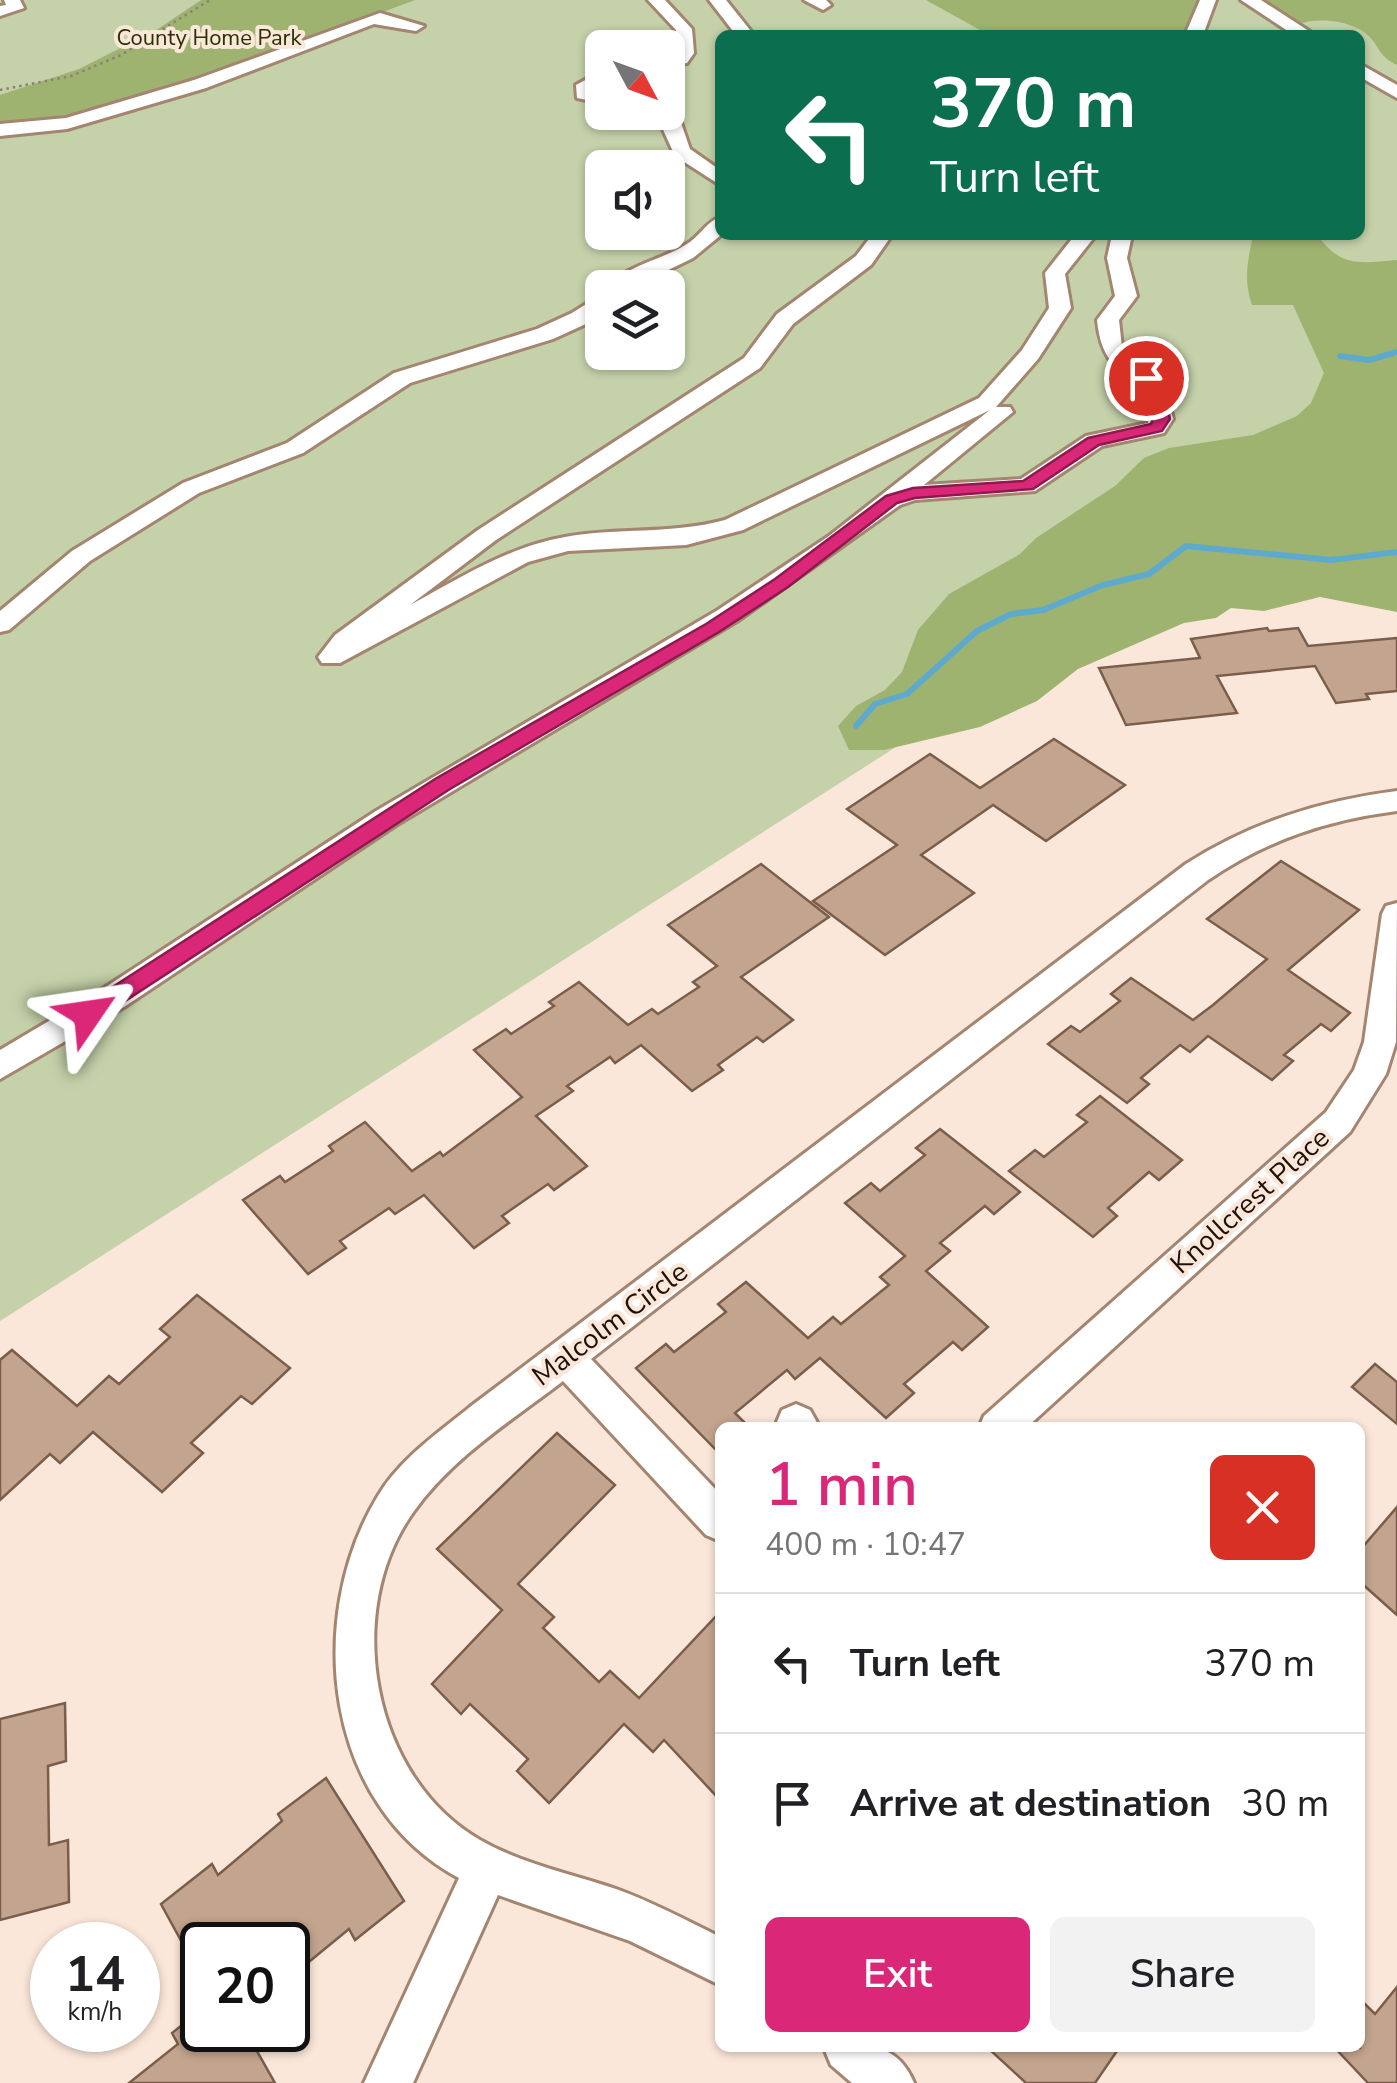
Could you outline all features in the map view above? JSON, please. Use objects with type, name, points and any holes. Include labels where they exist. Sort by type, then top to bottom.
[{"type":"street","points":[[0,11],[16,8],[12,0]]},
{"type":"street","points":[[656,0],[684,30]]},
{"type":"street","points":[[717,0],[741,30]]},
{"type":"street","points":[[1196,30],[1208,0]]},
{"type":"street","points":[[1249,0],[1298,30]]},
{"type":"street","points":[[0,130],[67,123],[200,84],[370,20],[380,18],[416,26]]},
{"type":"street","points":[[1365,72],[1397,92]]},
{"type":"street","points":[[675,130],[682,152],[715,175]]},
{"type":"street","points":[[645,270],[703,246],[715,230]]},
{"type":"street","points":[[879,240],[838,282],[786,318],[766,351],[752,364],[486,536],[344,641],[330,657],[519,557],[567,544],[686,538],[722,530],[987,403],[998,394],[1060,308],[1055,272],[1082,240]]},
{"type":"street","points":[[892,500],[913,493],[1027,486],[1094,441],[1156,428],[1162,419],[1156,389],[1120,360],[1107,334],[1108,320],[1126,296],[1116,258],[1121,240]]},
{"type":"street","points":[[0,624],[81,556],[191,488],[295,448],[402,378],[546,334],[585,314]]},
{"type":"street","points":[[0,1066],[118,996],[442,784],[712,628],[781,583],[1014,403],[998,394]]},
{"type":"street","name":"Malcolm Circle","points":[[715,1960],[639,1922],[488,1867],[442,1842],[404,1799],[370,1742],[358,1694],[352,1641],[359,1590],[370,1550],[392,1508],[422,1471],[565,1356],[1238,844],[1281,824],[1395,809]]},
{"type":"street","name":"Knollcrest Place","points":[[1005,1422],[1338,1122],[1370,1074],[1380,1042],[1397,914]]},
{"type":"street","points":[[565,1356],[715,1517]]},
{"type":"street","points":[[388,2083],[488,1867]]},
{"type":"street","points":[[853,2052],[890,2083]]},
{"type":"path","points":[[0,90],[71,76],[121,55],[210,0]]},
{"type":"green space","points":[[0,0],[1320,0],[1397,23],[1397,426],[0,1321]]},
{"type":"green space","name":"County Home Park","points":[[201,0],[415,0],[159,92],[54,117],[0,125],[0,95],[79,69],[158,29]]},
{"type":"green space","points":[[926,0],[1200,0],[1189,30],[980,30]]},
{"type":"green space","points":[[1247,0],[1397,0],[1397,65],[1383,55],[1365,30],[1331,21],[1303,23]]},
{"type":"green space","points":[[1252,240],[1321,240],[1352,261],[1397,260],[1397,612],[1320,597],[1264,611],[1231,608],[1216,618],[1184,623],[1078,669],[1037,701],[980,727],[884,750],[849,750],[838,726],[856,706],[885,690],[902,672],[918,630],[949,594],[1020,554],[1036,538],[1115,486],[1144,458],[1169,448],[1253,435],[1297,416],[1311,403],[1324,373],[1293,305],[1252,305],[1248,262]]},
{"type":"building","points":[[1267,628],[1298,628],[1308,646],[1397,638],[1397,691],[1366,694],[1369,699],[1336,703],[1315,666],[1217,676],[1237,713],[1126,725],[1099,668],[1200,658],[1191,639]]},
{"type":"building","points":[[1054,739],[1125,785],[1046,841],[993,805],[921,855],[974,893],[885,955],[813,901],[897,845],[847,809],[930,754],[980,788]]},
{"type":"building","points":[[1281,861],[1359,910],[1288,970],[1350,1013],[1331,1031],[1321,1024],[1284,1055],[1293,1061],[1272,1080],[1208,1036],[1190,1052],[1180,1045],[1141,1078],[1149,1084],[1127,1103],[1048,1044],[1071,1026],[1080,1032],[1120,1001],[1111,994],[1131,978],[1193,1020],[1213,1005],[1267,959],[1207,919]]},
{"type":"building","points":[[761,864],[829,917],[741,977],[793,1020],[763,1042],[757,1037],[718,1065],[723,1070],[692,1091],[641,1045],[615,1063],[610,1057],[567,1086],[573,1091],[536,1116],[587,1166],[554,1190],[548,1184],[502,1216],[509,1223],[474,1248],[424,1195],[395,1214],[389,1208],[340,1241],[346,1248],[308,1274],[243,1200],[280,1176],[285,1182],[333,1151],[329,1146],[365,1122],[412,1171],[440,1152],[443,1156],[522,1097],[474,1050],[506,1029],[511,1034],[554,1006],[549,1002],[579,982],[628,1025],[652,1009],[658,1014],[699,987],[693,982],[717,966],[668,925]]},
{"type":"building","points":[[1100,1096],[1182,1160],[1159,1180],[1149,1172],[1108,1208],[1117,1216],[1093,1237],[1009,1171],[1035,1150],[1044,1157],[1087,1122],[1077,1115]]},
{"type":"building","points":[[940,1129],[1020,1192],[994,1214],[985,1206],[940,1243],[950,1251],[926,1271],[988,1327],[962,1350],[953,1342],[904,1384],[914,1393],[886,1418],[820,1358],[795,1379],[787,1370],[735,1413],[744,1422],[715,1422],[715,1449],[636,1368],[666,1344],[674,1352],[726,1312],[718,1304],[746,1282],[808,1338],[833,1317],[841,1324],[889,1285],[880,1277],[905,1256],[845,1203],[871,1183],[880,1191],[925,1155],[916,1148]]},
{"type":"building","points":[[197,1295],[290,1368],[252,1404],[241,1396],[191,1443],[203,1453],[162,1492],[93,1432],[60,1463],[50,1454],[0,1500],[0,1360],[12,1350],[77,1406],[109,1376],[119,1384],[170,1337],[160,1329]]},
{"type":"building","points":[[1375,1364],[1397,1382],[1397,1424],[1352,1387]]},
{"type":"building","points":[[557,1433],[615,1485],[518,1584],[554,1617],[543,1628],[599,1682],[610,1671],[639,1698],[715,1617],[715,1795],[664,1740],[653,1752],[624,1724],[549,1803],[517,1771],[528,1759],[470,1704],[461,1714],[432,1684],[502,1610],[437,1549]]},
{"type":"building","points":[[1397,1507],[1397,1615],[1365,1586],[1365,1544]]},
{"type":"building","points":[[65,1703],[66,1761],[48,1766],[49,1845],[68,1840],[69,1902],[0,1920],[0,1719]]},
{"type":"building","points":[[326,1778],[404,1901],[355,1940],[349,1929],[310,1961],[310,1922],[180,1922],[180,1939],[161,1904],[212,1864],[218,1875],[282,1821],[278,1814]]},
{"type":"building","points":[[1397,1987],[1397,2083],[1368,2083],[1339,2052],[1365,2052],[1365,2004],[1375,2014]]},
{"type":"building","points":[[180,2027],[180,2052],[257,2052],[275,2083],[129,2083],[178,2044],[172,2033]]},
{"type":"building","points":[[992,2052],[1116,2052],[1095,2083],[1026,2083]]},
{"type":"waterway","points":[[1340,356],[1369,360],[1397,352]]},
{"type":"waterway","points":[[856,726],[875,704],[907,694],[977,631],[1011,614],[1043,610],[1103,585],[1149,574],[1186,546],[1331,560],[1397,552]]},
{"type":"route","points":[[88,1014],[442,784],[618,686],[712,628],[781,583],[892,500],[913,493],[1027,486],[1094,441],[1156,428],[1162,419],[1161,405],[1156,389],[1146,378]]}]
